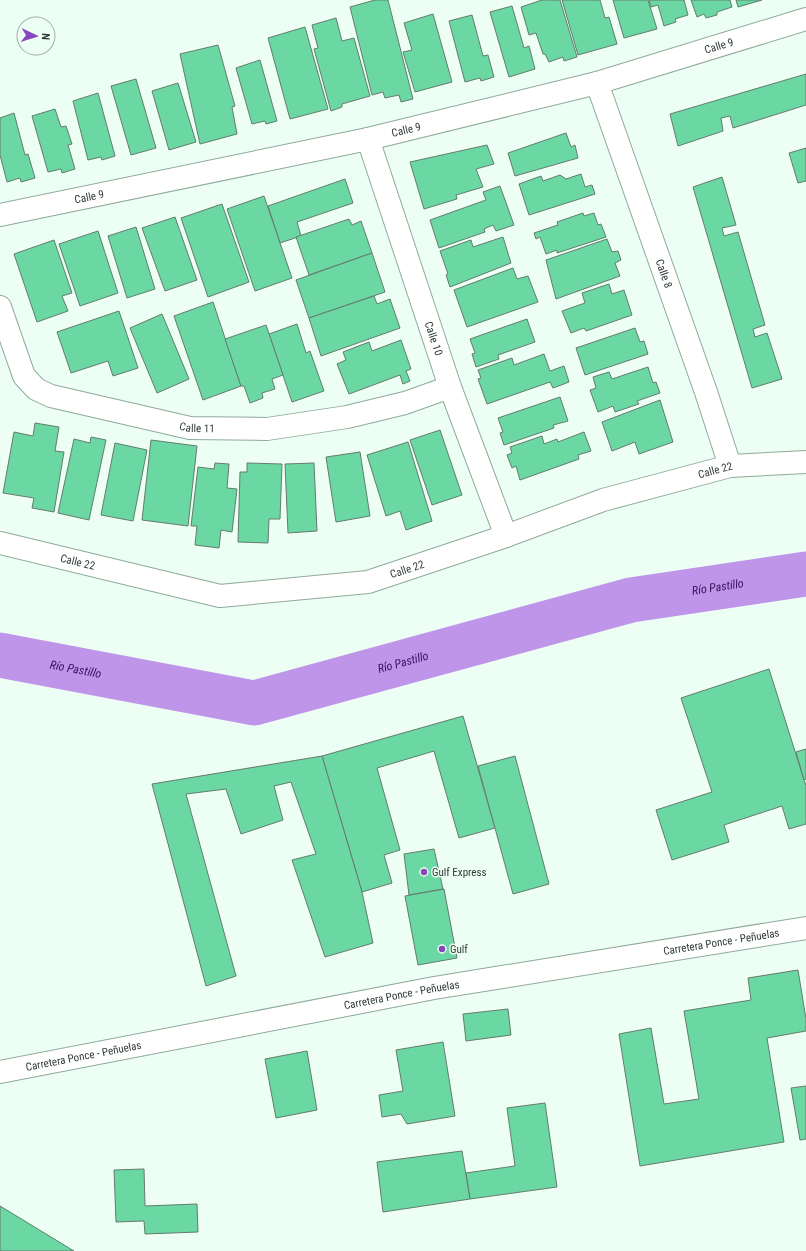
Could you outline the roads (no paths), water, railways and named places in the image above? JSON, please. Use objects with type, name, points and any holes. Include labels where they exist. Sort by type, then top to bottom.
[{"type":"street","name":"Calle 9","points":[[0,214],[368,139],[597,83],[806,19]]},
{"type":"street","name":"Calle 8","points":[[597,83],[706,392],[730,466]]},
{"type":"street","name":"Calle 10","points":[[368,139],[450,386],[506,536]]},
{"type":"street","name":"Calle 11","points":[[0,307],[24,376],[36,388],[51,396],[190,428],[267,429],[346,417],[405,404],[450,386]]},
{"type":"street","name":"Calle 22","points":[[0,543],[220,596],[368,582],[506,536],[603,500],[730,466],[806,462]]},
{"type":"street","name":"Carretera Ponce - Peñuelas","points":[[0,1072],[434,988],[806,928]]},
{"type":"waterway","name":"Río Pastillo","points":[[0,655],[254,703],[631,600],[806,574]]},
{"type":"place","name":"Gulf Express","points":[[424,872]]},
{"type":"place","name":"Gulf","points":[[442,949]]}]
